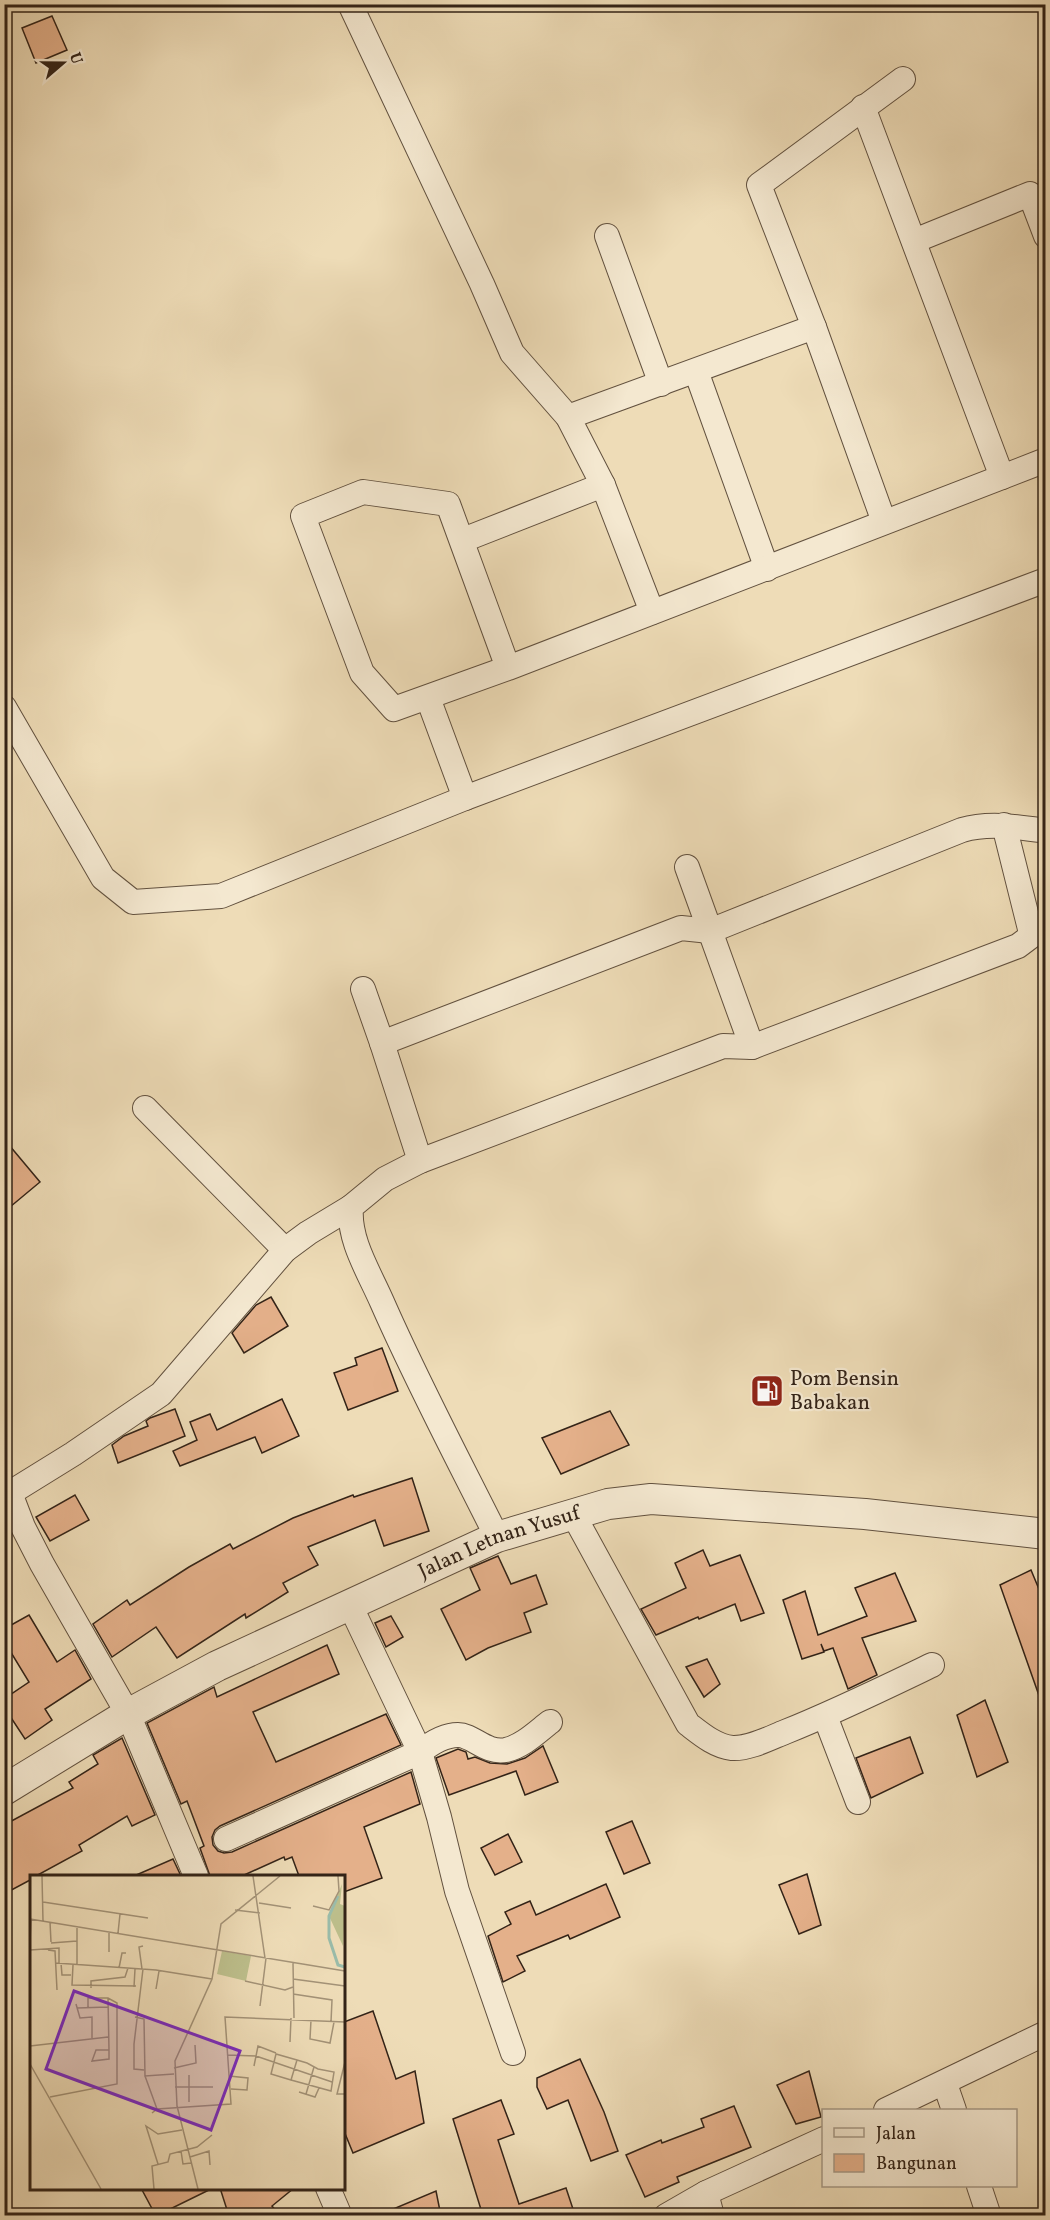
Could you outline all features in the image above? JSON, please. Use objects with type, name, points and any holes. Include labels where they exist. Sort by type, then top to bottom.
[{"type":"street","points":[[350,4],[482,284],[512,353],[568,417],[603,485],[652,612]]},
{"type":"street","points":[[884,522],[814,327],[759,185],[903,79]]},
{"type":"street","points":[[862,107],[1002,477]]},
{"type":"street","points":[[914,241],[1030,194],[1046,236]]},
{"type":"street","points":[[606,236],[661,384]]},
{"type":"street","points":[[568,417],[814,327]]},
{"type":"street","points":[[696,371],[767,569]]},
{"type":"street","points":[[508,668],[448,504],[363,492],[303,516],[363,673],[394,709],[508,668],[1046,460]]},
{"type":"street","points":[[463,540],[603,485]]},
{"type":"street","points":[[4,707],[103,878],[133,902],[221,896],[465,798],[1046,580]]},
{"type":"street","points":[[428,698],[465,798]]},
{"type":"street","points":[[382,1043],[681,928],[710,931],[962,830],[1004,825],[1046,831]]},
{"type":"street","points":[[196,1875],[128,1714],[38,1555],[7,1492],[73,1454],[161,1394],[285,1250],[351,1207],[385,1179],[420,1161],[723,1046],[752,1047],[1010,951],[1030,937],[1031,933],[1004,825]]},
{"type":"street","points":[[687,867],[752,1047]]},
{"type":"street","points":[[363,989],[420,1161]]},
{"type":"street","points":[[145,1108],[285,1250]]},
{"type":"street","points":[[351,1207],[351,1230],[358,1249],[404,1352],[497,1538]]},
{"type":"street","name":"Jalan Letnan Yusuf","points":[[4,1790],[128,1714],[217,1666],[497,1538],[608,1504],[651,1499],[866,1514],[1046,1534]]},
{"type":"street","points":[[573,1514],[688,1724],[705,1737],[724,1746],[735,1748],[763,1741],[825,1716],[932,1665]]},
{"type":"street","points":[[350,1605],[420,1752],[457,1891],[513,2053]]},
{"type":"street","points":[[825,1716],[858,1802]]},
{"type":"street","points":[[226,1839],[420,1752],[437,1741],[460,1735],[495,1750],[507,1749],[527,1740],[550,1722]]},
{"type":"street","points":[[888,2109],[945,2084],[1046,2033]]},
{"type":"street","points":[[945,2084],[954,2109]]},
{"type":"street","points":[[666,2216],[709,2204],[822,2140]]},
{"type":"street","points":[[979,2187],[989,2216]]},
{"type":"street","points":[[329,2190],[340,2216]]},
{"type":"building","points":[[52,16],[67,50],[36,63],[22,28]]},
{"type":"building","points":[[4,1139],[40,1182],[4,1212]]},
{"type":"building","points":[[271,1297],[288,1326],[244,1353],[232,1333],[256,1305]]},
{"type":"building","points":[[382,1348],[398,1391],[348,1410],[334,1373],[357,1365],[355,1358]]},
{"type":"building","points":[[282,1399],[299,1436],[262,1453],[255,1437],[180,1466],[173,1451],[197,1440],[190,1422],[210,1414],[217,1430]]},
{"type":"building","points":[[175,1409],[185,1436],[118,1463],[112,1445],[124,1436],[148,1426],[146,1421],[150,1418]]},
{"type":"building","points":[[610,1411],[629,1445],[561,1474],[542,1438]]},
{"type":"building","points":[[412,1478],[429,1531],[384,1546],[375,1520],[308,1547],[318,1565],[283,1583],[288,1592],[246,1618],[245,1614],[177,1658],[156,1627],[112,1657],[93,1624],[127,1600],[130,1605],[230,1544],[233,1549],[293,1518],[353,1495],[354,1497]]},
{"type":"building","points":[[75,1495],[89,1520],[50,1541],[36,1517]]},
{"type":"building","points":[[703,1550],[710,1566],[740,1555],[764,1613],[741,1621],[735,1604],[656,1635],[641,1609],[686,1588],[675,1563]]},
{"type":"building","points":[[498,1556],[511,1584],[536,1575],[547,1604],[524,1613],[531,1632],[488,1648],[466,1660],[441,1609],[480,1590],[470,1568]]},
{"type":"building","points":[[1031,1570],[1046,1606],[1046,1703],[1042,1704],[1000,1585]]},
{"type":"building","points":[[895,1573],[916,1621],[862,1638],[877,1675],[848,1689],[833,1648],[824,1651],[821,1644],[824,1652],[802,1659],[783,1600],[805,1591],[818,1635],[867,1616],[855,1588]]},
{"type":"building","points":[[29,1615],[57,1662],[75,1650],[91,1679],[45,1709],[52,1720],[25,1739],[4,1707],[4,1699],[29,1682],[4,1641],[4,1629]]},
{"type":"building","points":[[391,1616],[403,1637],[386,1647],[375,1623]]},
{"type":"building","points":[[327,1645],[339,1674],[253,1712],[276,1762],[386,1714],[401,1745],[220,1826],[212,1837],[213,1845],[218,1851],[232,1852],[411,1772],[420,1804],[364,1827],[382,1878],[345,1892],[345,1875],[299,1875],[292,1857],[285,1860],[284,1857],[244,1875],[210,1875],[200,1848],[204,1846],[187,1801],[181,1804],[147,1723],[214,1687],[217,1697]]},
{"type":"building","points":[[707,1659],[720,1684],[704,1697],[686,1667]]},
{"type":"building","points":[[985,1700],[1008,1762],[977,1777],[957,1715]]},
{"type":"building","points":[[910,1737],[923,1773],[871,1798],[856,1758]]},
{"type":"building","points":[[122,1738],[155,1815],[132,1826],[127,1816],[79,1845],[82,1851],[38,1875],[30,1875],[30,1880],[4,1894],[4,1825],[73,1788],[69,1782],[98,1764],[93,1755]]},
{"type":"building","points":[[543,1746],[558,1782],[525,1795],[516,1771],[449,1795],[436,1758],[458,1749],[466,1752],[468,1759],[475,1757],[490,1763],[507,1764],[525,1758]]},
{"type":"building","points":[[632,1821],[650,1863],[624,1874],[606,1832]]},
{"type":"building","points":[[508,1834],[522,1862],[495,1875],[481,1848]]},
{"type":"building","points":[[173,1859],[181,1875],[136,1875]]},
{"type":"building","points":[[807,1874],[821,1925],[799,1934],[779,1885]]},
{"type":"building","points":[[606,1884],[620,1917],[570,1939],[568,1935],[517,1956],[525,1971],[503,1982],[488,1936],[511,1924],[505,1912],[530,1901],[536,1915]]},
{"type":"building","points":[[373,2011],[396,2079],[415,2071],[424,2123],[353,2153],[345,2133],[345,2022]]},
{"type":"building","points":[[580,2059],[604,2112],[618,2151],[591,2161],[568,2100],[547,2109],[537,2087],[537,2078]]},
{"type":"building","points":[[809,2071],[821,2117],[796,2124],[777,2085]]},
{"type":"building","points":[[501,2100],[514,2134],[498,2140],[519,2204],[566,2188],[573,2209],[555,2216],[483,2216],[453,2119]]},
{"type":"building","points":[[734,2106],[751,2147],[677,2177],[679,2182],[645,2197],[626,2155],[661,2140],[662,2143],[704,2127],[701,2119]]},
{"type":"building","points":[[142,2190],[209,2190],[156,2216]]},
{"type":"building","points":[[221,2190],[292,2190],[272,2206],[280,2216],[229,2216]]},
{"type":"building","points":[[436,2191],[441,2216],[379,2216],[379,2215]]},
{"type":"place","name":"Pom Bensin Babakan","points":[[767,1391]]}]
